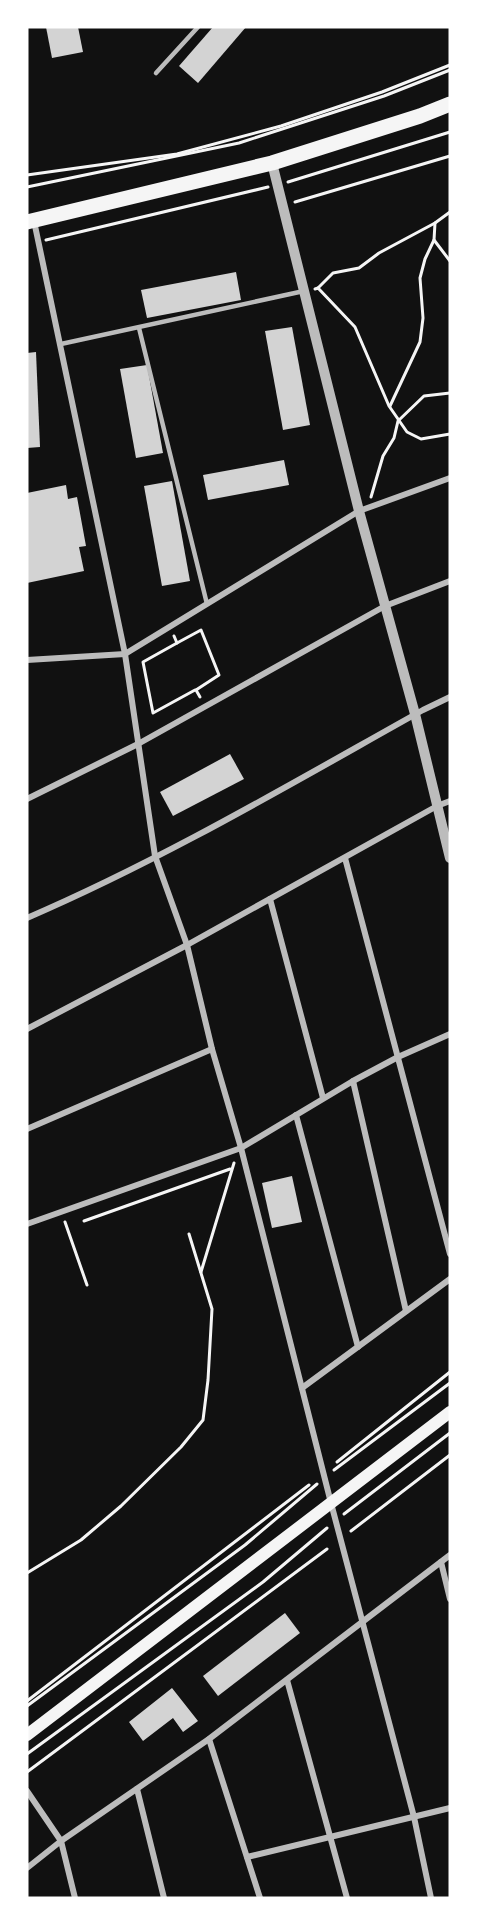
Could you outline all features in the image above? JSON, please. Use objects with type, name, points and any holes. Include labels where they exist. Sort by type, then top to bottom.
[{"type":"main road","points":[[31,222],[272,163],[420,116],[450,104]]},
{"type":"main road","points":[[27,1735],[450,1412]]},
{"type":"street","points":[[272,163],[304,291],[364,509],[386,606],[450,858]]},
{"type":"street","points":[[31,222],[39,241],[125,654],[155,856],[187,945],[212,1049],[241,1148],[324,1477],[414,1817],[431,1898]]},
{"type":"street","points":[[27,660],[125,654],[364,509],[450,478]]},
{"type":"street","points":[[27,799],[138,744],[386,606],[450,581]]},
{"type":"street","points":[[27,918],[155,856],[415,714],[450,698]]},
{"type":"street","points":[[27,1029],[187,945],[437,806],[450,801]]},
{"type":"street","points":[[345,858],[450,1254]]},
{"type":"street","points":[[270,899],[322,1098]]},
{"type":"street","points":[[27,1224],[241,1148],[352,1081],[450,1034]]},
{"type":"street","points":[[27,1129],[212,1049]]},
{"type":"street","points":[[352,1081],[406,1311]]},
{"type":"street","points":[[296,1115],[358,1347]]},
{"type":"street","points":[[302,1388],[450,1279]]},
{"type":"street","points":[[27,1868],[61,1840],[209,1739],[450,1555]]},
{"type":"street","points":[[441,1562],[450,1599]]},
{"type":"street","points":[[287,1680],[346,1898]]},
{"type":"street","points":[[209,1739],[260,1898]]},
{"type":"street","points":[[137,1789],[164,1898]]},
{"type":"street","points":[[27,1791],[61,1840],[75,1898]]},
{"type":"street","points":[[247,1857],[450,1808]]},
{"type":"lane","points":[[156,73],[198,27]]},
{"type":"lane","points":[[61,344],[304,291]]},
{"type":"lane","points":[[139,328],[207,604]]},
{"type":"path","points":[[27,175],[177,154],[281,126],[450,68]]},
{"type":"path","points":[[27,187],[238,143],[384,96],[450,68]]},
{"type":"path","points":[[39,241],[277,185],[450,132]]},
{"type":"path","points":[[295,202],[450,156]]},
{"type":"path","points":[[304,291],[318,288],[333,273],[359,268],[379,253],[435,223],[450,212]]},
{"type":"path","points":[[389,406],[420,342],[423,318],[420,278],[425,259],[434,240],[435,223]]},
{"type":"path","points":[[434,240],[450,261]]},
{"type":"path","points":[[318,288],[355,327],[389,406],[407,432],[421,439],[450,434]]},
{"type":"path","points":[[364,509],[383,456],[394,438],[398,421],[424,396],[450,393]]},
{"type":"path","points":[[171,626],[177,643]]},
{"type":"path","points":[[201,630],[219,675],[196,690],[153,713],[143,662],[201,630]]},
{"type":"path","points":[[196,690],[204,707]]},
{"type":"path","points":[[84,1221],[230,1169],[221,1211],[201,1273]]},
{"type":"path","points":[[62,1212],[87,1285]]},
{"type":"path","points":[[27,1574],[81,1540],[121,1506],[181,1447],[203,1420],[212,1309],[189,1234]]},
{"type":"path","points":[[337,1462],[450,1372]]},
{"type":"path","points":[[27,1706],[245,1545],[324,1477],[450,1383]]},
{"type":"path","points":[[27,1754],[263,1582],[336,1521],[450,1433]]},
{"type":"path","points":[[351,1531],[450,1455]]},
{"type":"path","points":[[27,1701],[309,1485]]},
{"type":"path","points":[[27,1772],[327,1549]]},
{"type":"building","points":[[46,27],[78,27],[83,52],[52,58]]},
{"type":"building","points":[[213,27],[246,27],[198,83],[179,66]]},
{"type":"building","points":[[236,272],[241,300],[147,318],[141,290]]},
{"type":"building","points":[[292,327],[310,425],[283,430],[265,331]]},
{"type":"building","points":[[36,352],[40,447],[27,448],[27,353]]},
{"type":"building","points":[[147,365],[163,453],[136,458],[120,369]]},
{"type":"building","points":[[284,460],[289,485],[208,500],[203,475]]},
{"type":"building","points":[[172,481],[190,581],[162,586],[144,486]]},
{"type":"building","points":[[66,485],[68,499],[77,497],[86,546],[79,547],[84,571],[27,583],[27,493]]},
{"type":"building","points":[[230,754],[244,779],[173,816],[160,792]]},
{"type":"building","points":[[292,1176],[302,1222],[272,1228],[262,1183]]},
{"type":"building","points":[[285,1613],[300,1633],[218,1696],[203,1676]]},
{"type":"building","points":[[172,1688],[198,1721],[183,1732],[173,1718],[143,1741],[129,1722]]}]
